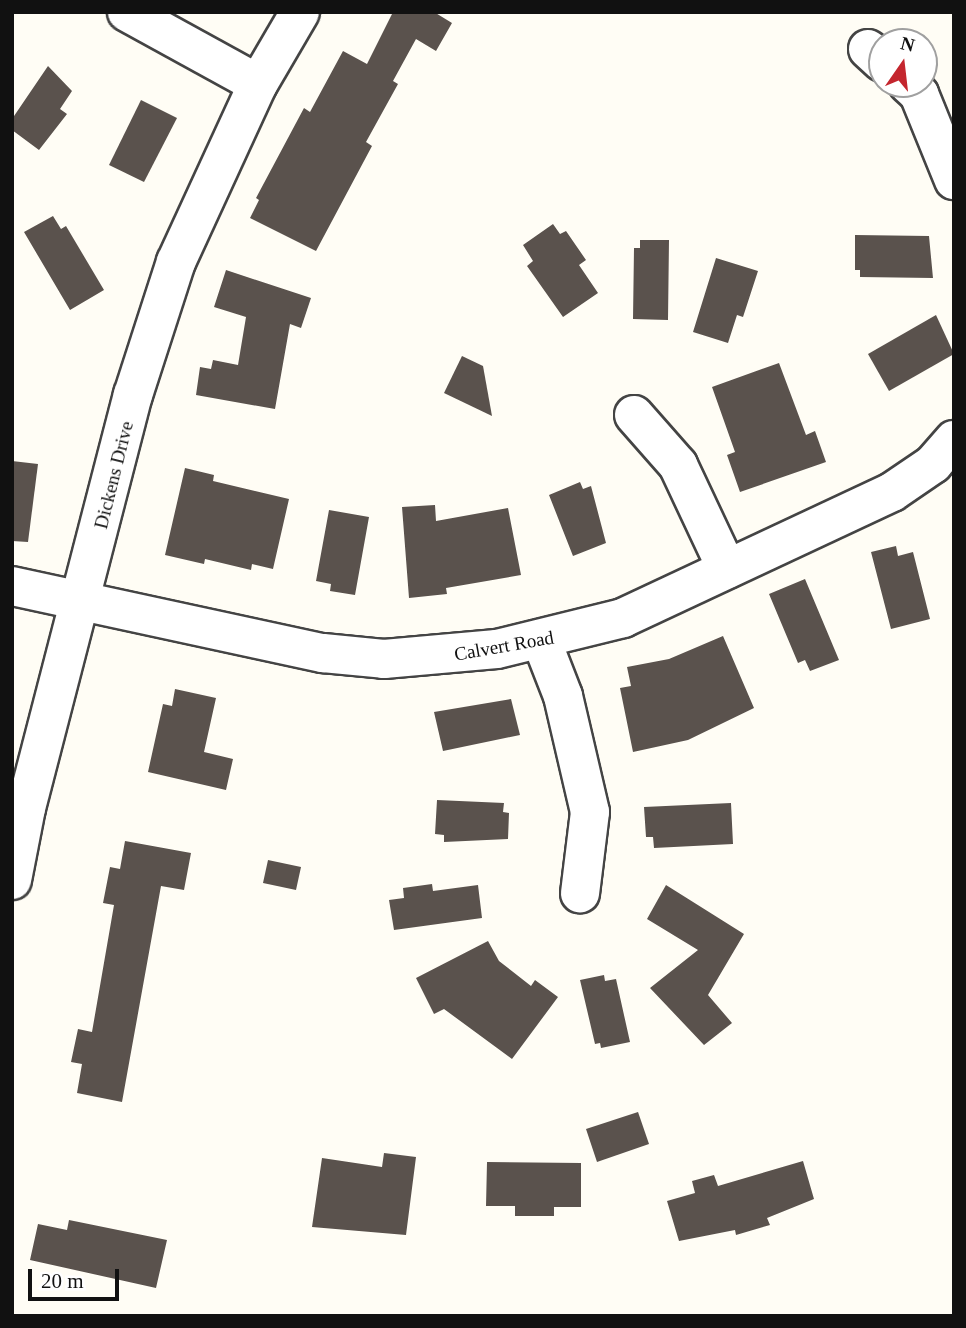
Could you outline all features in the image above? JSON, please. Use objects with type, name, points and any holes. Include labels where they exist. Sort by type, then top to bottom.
[{"type":"street","points":[[127,12],[258,84]]},
{"type":"street","name":"Dickens Drive","points":[[12,880],[26,808],[133,395],[176,262],[258,84],[300,12]]},
{"type":"street","points":[[921,98],[954,180]]},
{"type":"street","points":[[634,415],[678,465],[727,569]]},
{"type":"street","name":"Calvert Road","points":[[12,586],[274,644],[372,658],[441,657],[542,642],[623,618],[892,492],[933,464],[954,440]]},
{"type":"street","points":[[542,642],[563,696],[590,811],[580,893]]},
{"type":"building","points":[[393,12],[434,12],[452,23],[436,51],[416,39],[393,81],[398,84],[366,142],[372,146],[316,251],[250,218],[259,200],[256,198],[304,108],[310,112],[343,51],[367,64]]},
{"type":"building","points":[[48,66],[72,91],[60,109],[67,114],[39,150],[12,130],[12,119]]},
{"type":"building","points":[[141,100],[177,118],[144,182],[109,165]]},
{"type":"building","points":[[53,216],[61,229],[66,226],[104,290],[70,310],[24,232]]},
{"type":"building","points":[[553,224],[560,234],[566,231],[586,260],[579,265],[598,293],[563,317],[527,266],[533,261],[523,245]]},
{"type":"building","points":[[855,235],[929,236],[933,278],[860,277],[860,270],[855,270]]},
{"type":"building","points":[[640,240],[669,240],[668,320],[633,319],[634,248],[640,248]]},
{"type":"building","points":[[716,258],[758,271],[743,317],[737,315],[728,343],[693,332]]},
{"type":"building","points":[[226,270],[311,298],[301,328],[290,324],[275,409],[196,395],[200,367],[211,369],[213,360],[238,365],[246,317],[214,307]]},
{"type":"building","points":[[936,315],[954,354],[889,391],[868,354]]},
{"type":"building","points":[[462,356],[483,366],[492,416],[444,393]]},
{"type":"building","points":[[779,363],[806,435],[815,431],[826,462],[740,492],[727,455],[735,452],[712,387]]},
{"type":"building","points":[[12,461],[38,464],[28,542],[12,541]]},
{"type":"building","points":[[185,468],[214,475],[213,481],[289,499],[273,569],[252,564],[251,570],[205,559],[204,564],[165,555]]},
{"type":"building","points":[[580,482],[583,489],[591,486],[606,543],[573,556],[549,495]]},
{"type":"building","points":[[435,505],[436,521],[508,508],[521,575],[446,588],[447,594],[409,598],[402,507]]},
{"type":"building","points":[[329,510],[369,517],[355,595],[330,591],[331,584],[316,581]]},
{"type":"building","points":[[896,546],[898,556],[913,552],[930,619],[891,629],[871,552]]},
{"type":"building","points":[[805,579],[839,660],[810,671],[805,660],[798,663],[769,594]]},
{"type":"building","points":[[723,636],[754,708],[688,740],[633,752],[620,688],[631,686],[627,667],[669,659]]},
{"type":"building","points":[[175,689],[216,698],[204,752],[233,759],[226,790],[148,772],[163,704],[172,706]]},
{"type":"building","points":[[511,699],[520,735],[443,751],[434,712]]},
{"type":"building","points":[[437,800],[504,803],[503,812],[509,813],[508,839],[444,842],[444,835],[435,834]]},
{"type":"building","points":[[731,803],[733,844],[654,848],[653,837],[646,837],[644,807]]},
{"type":"building","points":[[125,841],[191,853],[184,890],[161,886],[122,1102],[77,1093],[82,1064],[71,1062],[78,1029],[92,1032],[114,905],[103,903],[110,867],[120,869]]},
{"type":"building","points":[[268,860],[301,867],[296,890],[263,883]]},
{"type":"building","points":[[432,884],[433,891],[478,885],[482,918],[394,930],[389,900],[404,898],[403,888]]},
{"type":"building","points":[[666,885],[744,934],[708,995],[732,1023],[704,1045],[650,988],[698,950],[647,919]]},
{"type":"building","points":[[488,941],[499,961],[531,986],[535,980],[558,997],[512,1059],[444,1009],[434,1014],[416,978]]},
{"type":"building","points":[[604,975],[605,981],[616,979],[630,1042],[601,1048],[600,1043],[595,1044],[580,980]]},
{"type":"building","points":[[638,1112],[649,1144],[597,1162],[586,1129]]},
{"type":"building","points":[[384,1153],[416,1157],[406,1235],[312,1227],[322,1158],[382,1167]]},
{"type":"building","points":[[803,1161],[814,1199],[767,1218],[770,1225],[736,1235],[735,1230],[679,1241],[667,1201],[695,1193],[692,1181],[714,1175],[718,1186]]},
{"type":"building","points":[[487,1162],[581,1163],[581,1207],[554,1207],[554,1216],[515,1216],[515,1206],[486,1206]]},
{"type":"building","points":[[69,1220],[167,1240],[156,1288],[30,1260],[38,1224],[67,1230]]}]
